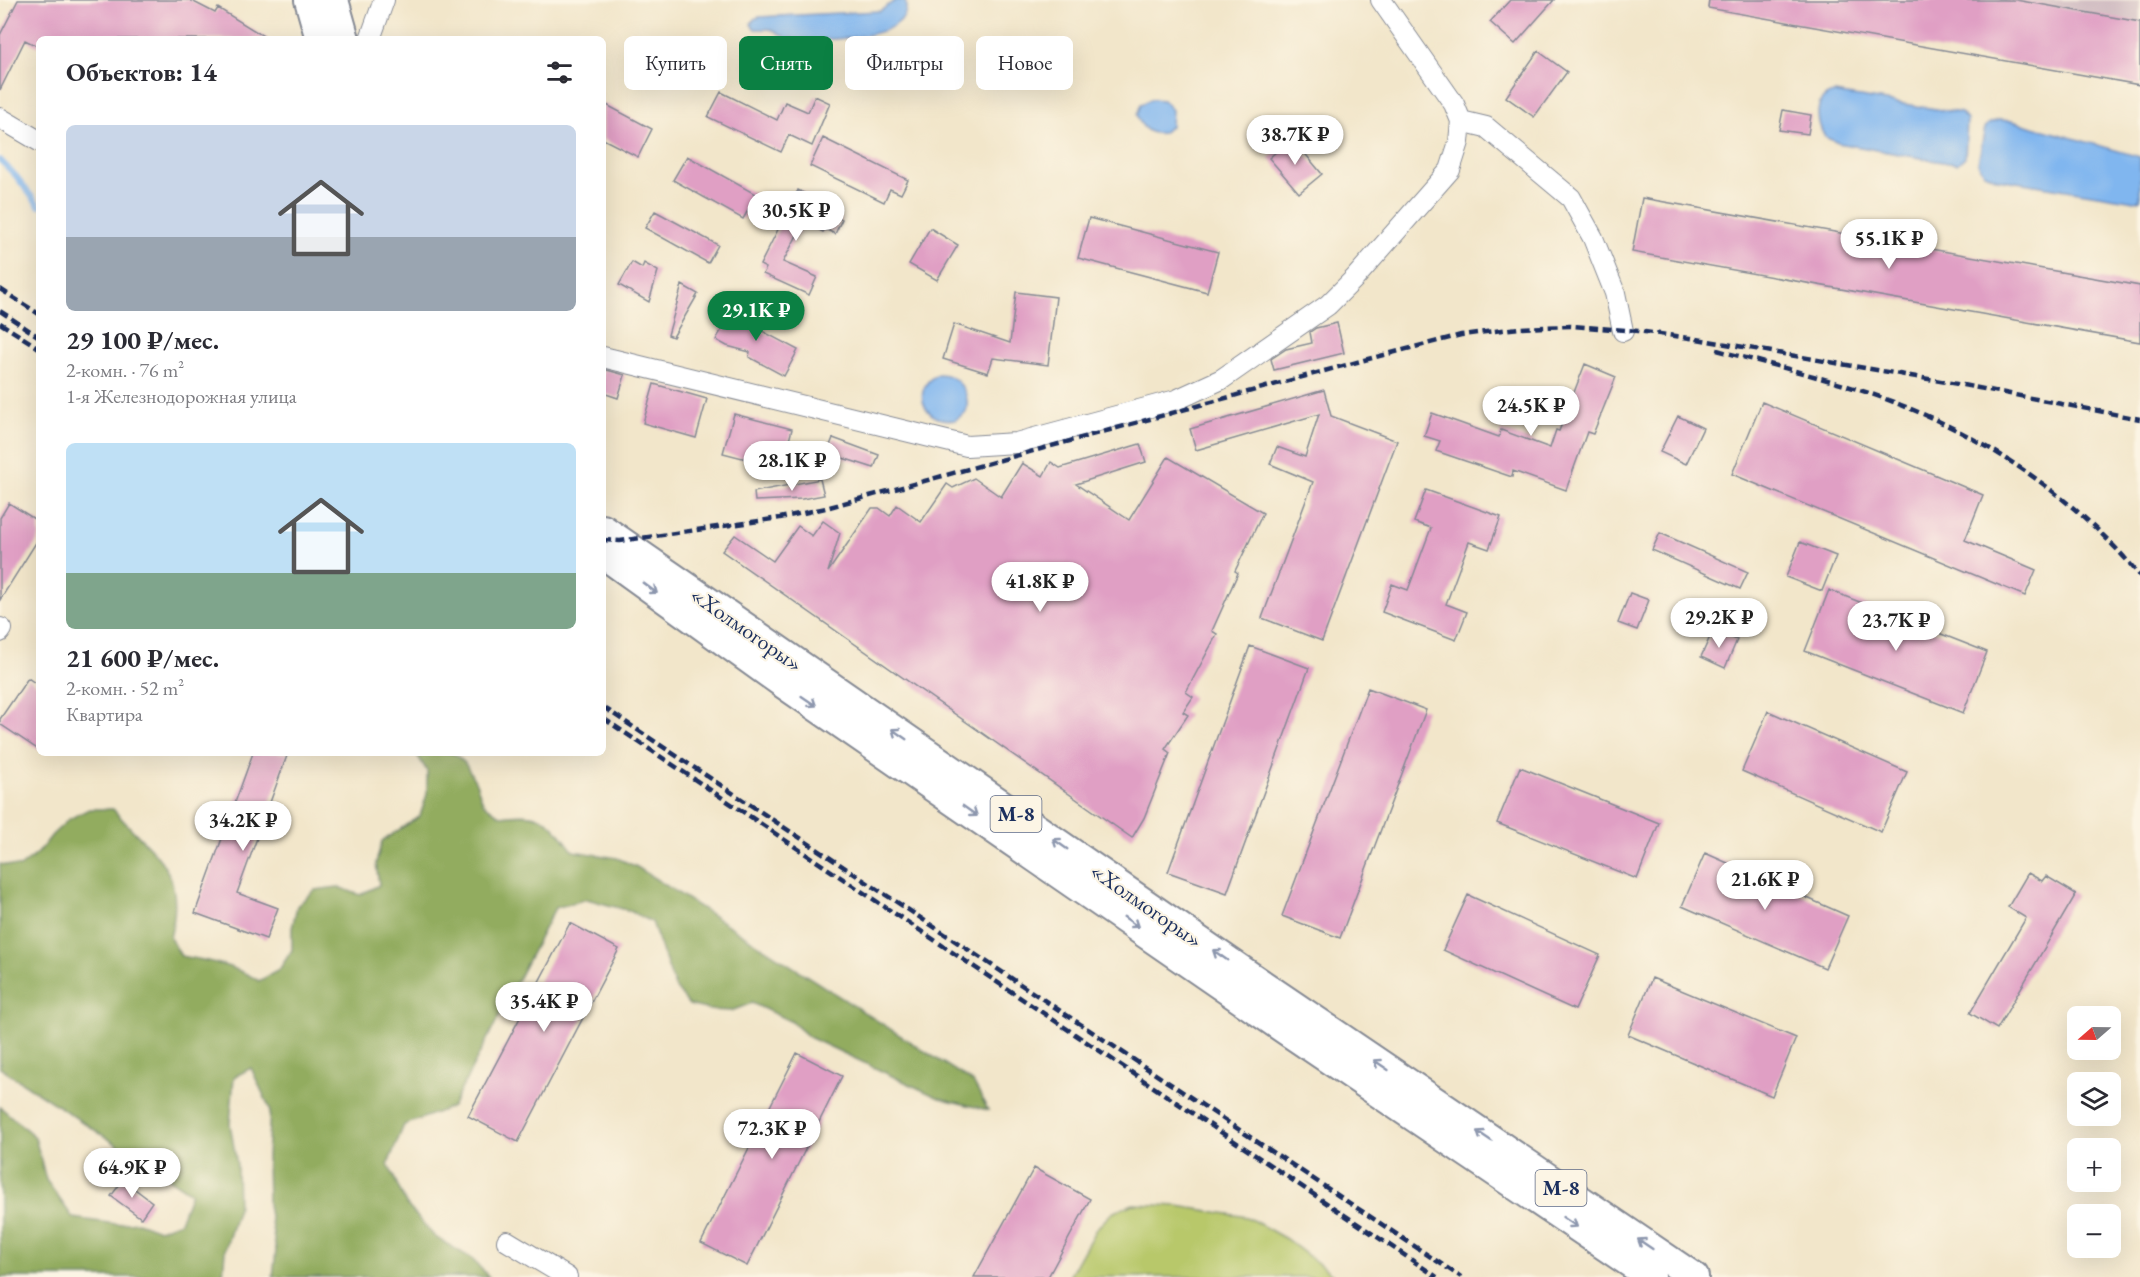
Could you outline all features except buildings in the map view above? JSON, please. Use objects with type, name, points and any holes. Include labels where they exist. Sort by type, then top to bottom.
[{"type":"highway","points":[[309,0],[319,36]]},
{"type":"highway","points":[[334,0],[344,36]]},
{"type":"highway","name":"«Холмогоры»","points":[[606,531],[1250,976],[1694,1277]]},
{"type":"highway","name":"«Холмогоры»","points":[[606,556],[785,685],[1284,1029],[1652,1277]]},
{"type":"street","points":[[371,36],[384,0]]},
{"type":"street","points":[[606,358],[967,446],[1016,443],[1176,400],[1222,379],[1328,305],[1356,278],[1450,170],[1459,142],[1461,121],[1454,104],[1381,0]]},
{"type":"street","points":[[0,118],[36,139]]},
{"type":"street","points":[[1461,121],[1486,127],[1571,198],[1593,238],[1615,293],[1623,331]]},
{"type":"street","points":[[507,1241],[567,1277]]},
{"type":"shaded area","points":[[2016,0],[2140,0],[2140,22]]},
{"type":"green space","points":[[418,756],[457,756],[465,763],[476,783],[483,803],[501,816],[526,814],[544,819],[558,831],[573,851],[617,858],[637,867],[973,1082],[988,1110],[939,1098],[809,1037],[792,1022],[752,1003],[731,1011],[710,1010],[689,1005],[675,987],[652,922],[630,911],[587,899],[555,908],[452,1107],[404,1125],[388,1164],[406,1204],[435,1237],[471,1258],[489,1277],[273,1277],[276,1250],[268,1205],[267,1156],[270,1109],[251,1068],[234,1077],[230,1124],[237,1165],[238,1208],[225,1250],[223,1277],[0,1277],[0,1107],[35,1137],[46,1180],[73,1218],[116,1224],[138,1222],[159,1230],[180,1222],[191,1193],[0,1068],[0,864],[20,867],[38,853],[69,819],[89,809],[113,809],[154,852],[171,879],[174,914],[170,938],[181,956],[231,967],[259,981],[279,970],[292,950],[292,928],[297,906],[315,890],[338,887],[360,895],[379,885],[376,863],[382,841],[420,816],[427,794],[427,771]]},
{"type":"green space","points":[[1133,1204],[1178,1206],[1247,1217],[1286,1239],[1336,1277],[1069,1277],[1096,1229],[1112,1213]]},
{"type":"water","points":[[896,0],[905,0],[905,14],[896,24],[880,32],[861,36],[833,39],[833,36],[782,36],[773,30],[754,29],[751,24],[759,17],[880,11]]},
{"type":"water","points":[[1834,93],[1961,113],[1967,120],[1965,157],[1957,164],[1948,163],[1838,143],[1825,137],[1818,118],[1818,111],[1822,99]]},
{"type":"water","points":[[1152,99],[1163,100],[1172,110],[1171,126],[1162,133],[1153,133],[1146,129],[1137,115],[1141,104]]},
{"type":"water","points":[[1998,120],[2012,121],[2140,157],[2140,199],[2135,201],[1998,179],[1984,173],[1978,163],[1985,128],[1988,124]]},
{"type":"water","points":[[938,374],[952,377],[965,392],[966,412],[955,420],[935,417],[924,404],[922,396],[924,388],[929,380]]},
{"type":"waterway","points":[[0,160],[36,202]]},
{"type":"railway","points":[[0,289],[36,312]]},
{"type":"railway","points":[[0,311],[36,335]]},
{"type":"railway","points":[[0,323],[36,346]]},
{"type":"railway","points":[[606,540],[620,541],[780,518],[826,508],[1368,359],[1461,335],[1519,328],[1571,326],[1638,331],[1697,339],[1963,385],[2140,419]]},
{"type":"railway","points":[[1717,350],[1878,396],[1934,419],[1967,436],[2000,455],[2062,498],[2090,523],[2140,576]]},
{"type":"railway","points":[[606,709],[1461,1277]]},
{"type":"railway","points":[[606,720],[1437,1277]]}]
